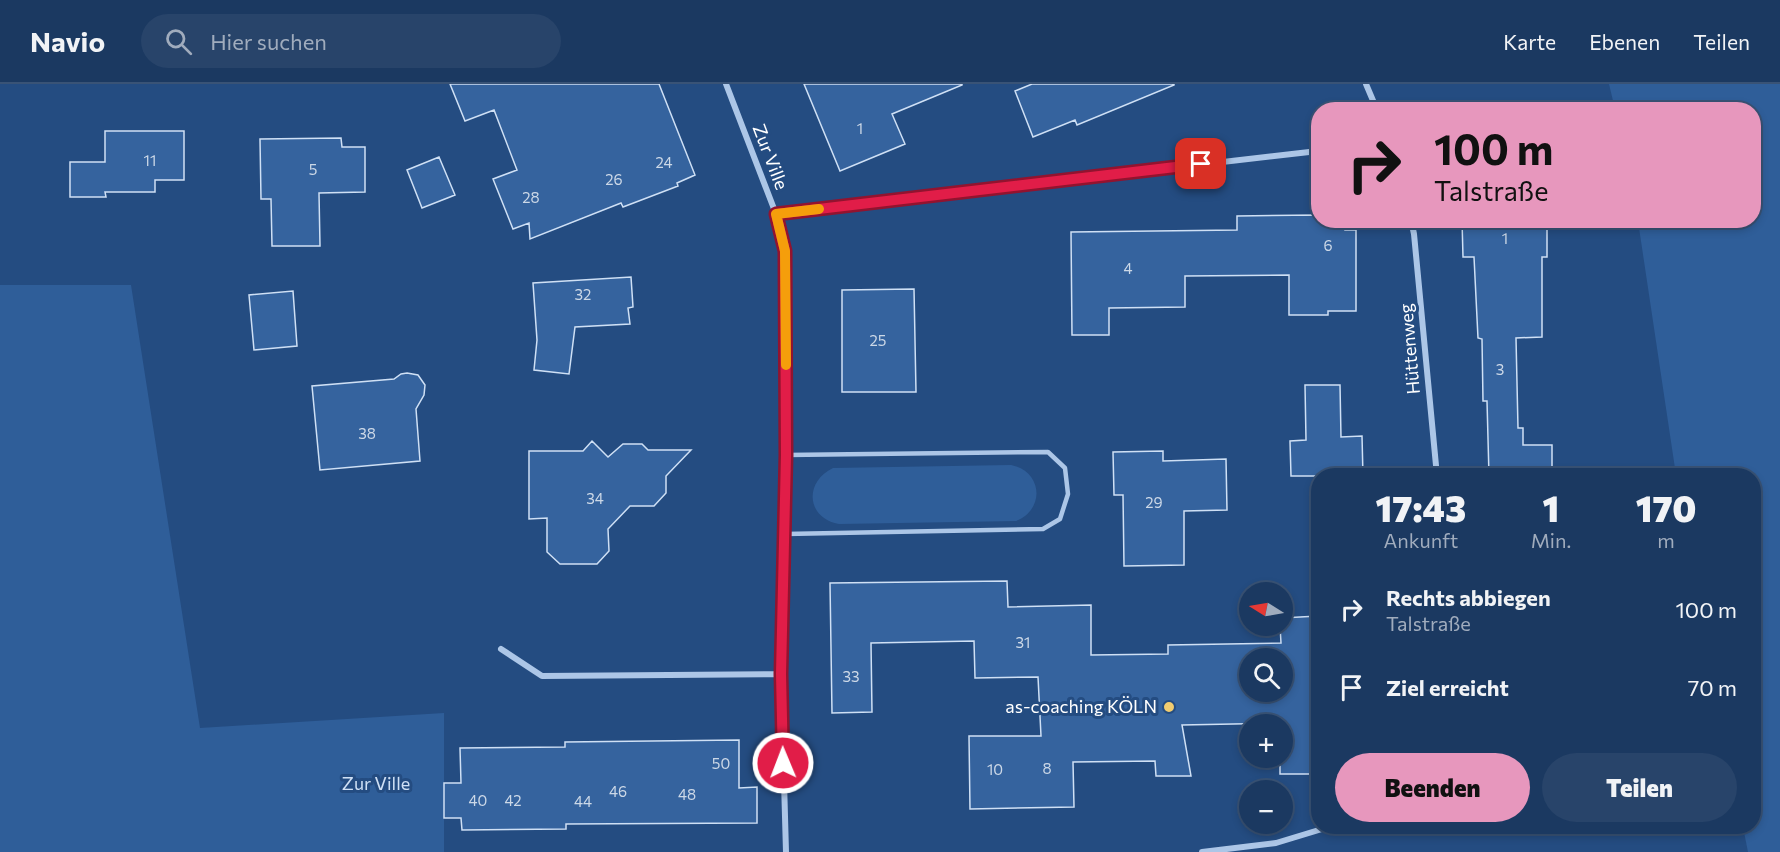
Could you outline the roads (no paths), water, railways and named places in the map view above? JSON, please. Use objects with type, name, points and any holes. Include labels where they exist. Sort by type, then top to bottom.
[{"type":"street","name":"Zur Ville","points":[[726,84],[776,214],[785,251],[786,455],[781,674],[786,852]]},
{"type":"street","points":[[1366,84],[1374,102]]},
{"type":"street","points":[[776,214],[1311,152]]},
{"type":"street","name":"Hüttenweg","points":[[1413,228],[1436,468]]},
{"type":"street","points":[[501,649],[542,676],[781,674]]},
{"type":"street","points":[[1202,852],[1276,843],[1311,832]]},
{"type":"lane","points":[[785,534],[1043,529],[1060,519],[1068,494],[1065,468],[1048,452],[786,455]]},
{"type":"place","name":"as-coaching KÖLN","points":[[1169,707]]}]
